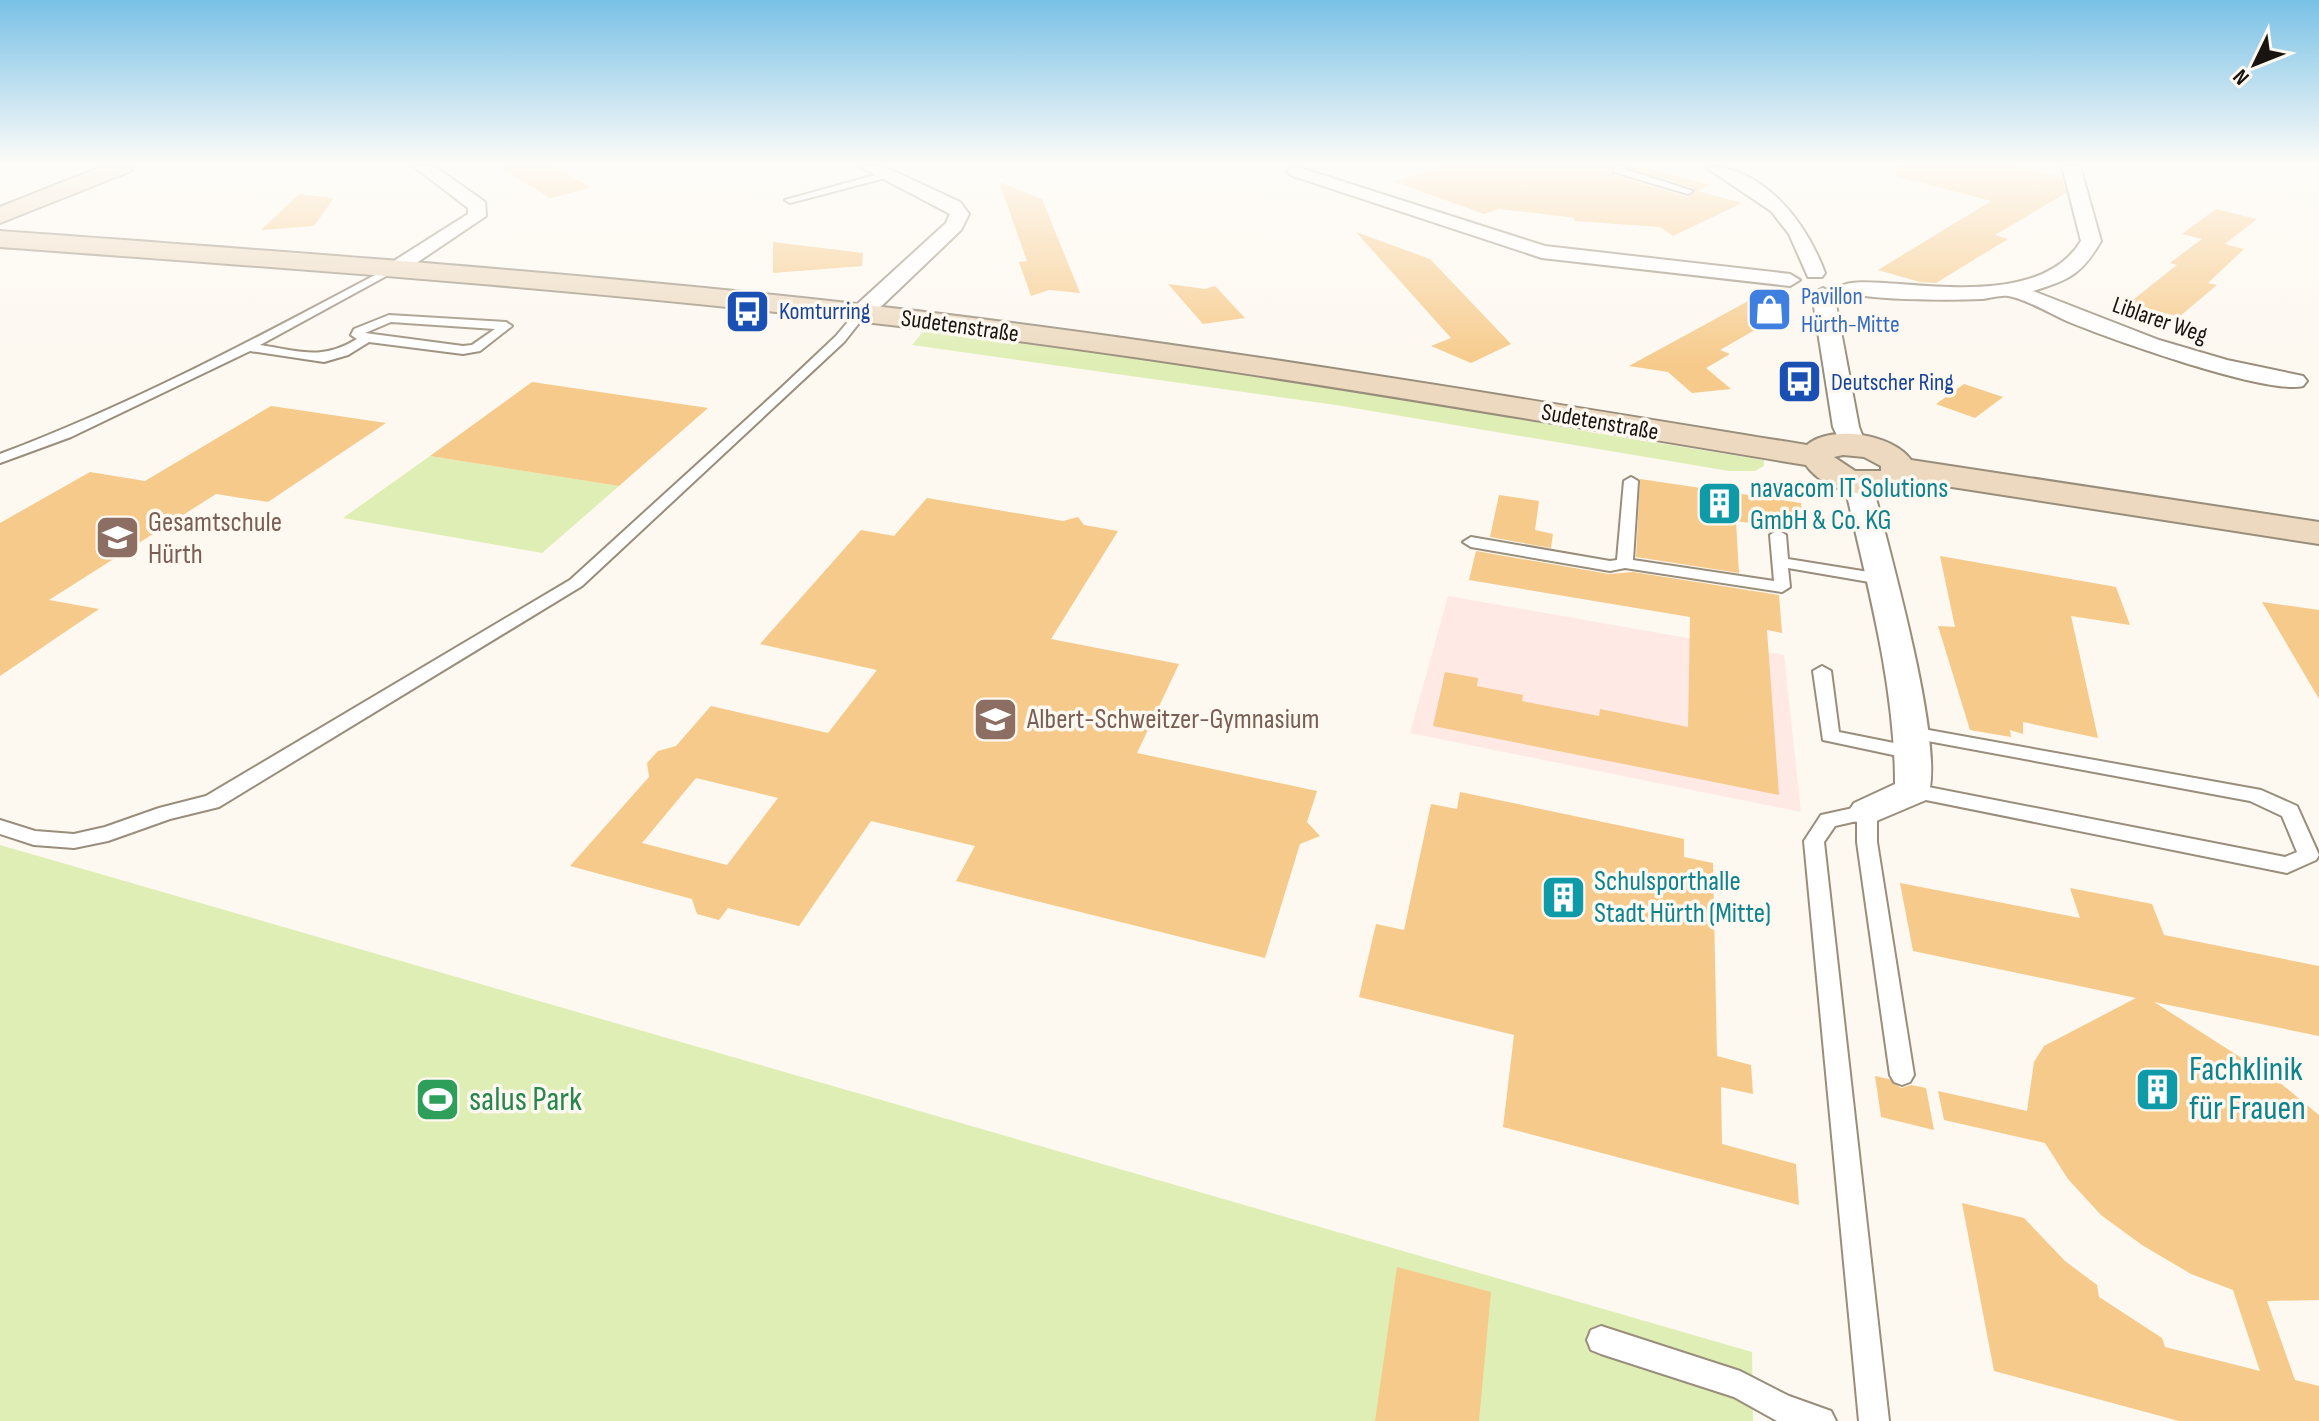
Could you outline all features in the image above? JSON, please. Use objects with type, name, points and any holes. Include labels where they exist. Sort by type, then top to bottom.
[{"type":"street","points":[[396,268],[452,232]]},
{"type":"street","points":[[861,313],[947,232]]},
{"type":"street","points":[[1485,232],[1542,252],[1790,280],[1799,273],[1842,294],[1850,288],[1915,293],[2013,290],[2066,272],[2089,250],[2089,232]]},
{"type":"street","points":[[1797,232],[1807,249],[1819,284],[1846,427],[1853,445]]},
{"type":"street","name":"Sudetenstraße","points":[[0,239],[570,282],[861,313],[1342,379],[1817,457]]},
{"type":"street","name":"Liblarer Weg","points":[[2013,290],[2154,347],[2240,372],[2295,381]]},
{"type":"street","points":[[1901,469],[1899,476],[1891,482],[1858,482],[1835,474],[1817,457],[1821,449],[1827,446],[1853,445],[1879,451],[1901,469],[2319,533]]},
{"type":"street","points":[[1858,482],[1881,579],[1912,743],[1913,791],[1867,812]]},
{"type":"lane","points":[[0,459],[66,434],[248,347],[396,268]]},
{"type":"lane","points":[[0,827],[34,838],[74,841],[212,802],[260,774],[576,583],[787,390],[840,339],[861,313]]},
{"type":"lane","points":[[248,347],[324,358],[344,352],[367,338],[463,350],[476,348],[506,326],[389,318],[358,332],[357,335],[367,338]]},
{"type":"lane","points":[[1625,563],[1631,481]]},
{"type":"lane","points":[[1471,542],[1610,566],[1625,563],[1782,587],[1778,535]]},
{"type":"lane","points":[[1780,562],[1881,579]]},
{"type":"lane","points":[[1822,671],[1830,736],[1912,743],[2254,795],[2290,811],[2309,855],[2287,865],[1913,791]]},
{"type":"lane","points":[[1874,1421],[1814,841],[1828,820],[1867,812],[1867,842],[1902,1075]]},
{"type":"lane","points":[[1601,1340],[1740,1385],[1783,1409],[1821,1421]]},
{"type":"shaded area","points":[[1448,596],[1784,655],[1801,812],[1410,733]]},
{"type":"green space","points":[[927,327],[1361,389],[1595,433],[1764,460],[1764,466],[1755,471],[1729,471],[1336,405],[912,345]]},
{"type":"green space","points":[[430,456],[619,486],[542,553],[343,518]]},
{"type":"green space","name":"salus Park","points":[[0,845],[1752,1352],[1753,1421],[0,1421]]},
{"type":"building","points":[[1017,232],[1055,232],[1080,293],[1049,290],[1031,296],[1019,262],[1027,261]]},
{"type":"building","points":[[1356,232],[1430,259],[1511,344],[1471,363],[1431,346],[1451,338]]},
{"type":"building","points":[[1940,232],[2000,232],[1995,235],[2008,239],[1936,283],[1920,282],[1878,270]]},
{"type":"building","points":[[2240,232],[2225,244],[2244,249],[2208,283],[2217,285],[2179,317],[2129,303],[2177,265],[2170,263],[2202,239],[2182,234]]},
{"type":"building","points":[[773,242],[863,253],[862,266],[773,273]]},
{"type":"building","points":[[1168,284],[1205,289],[1215,286],[1245,318],[1203,324]]},
{"type":"building","points":[[1750,300],[1786,312],[1720,350],[1730,354],[1706,368],[1731,389],[1692,393],[1668,372],[1629,366]]},
{"type":"building","points":[[532,382],[708,408],[619,486],[430,456]]},
{"type":"building","points":[[1964,384],[2003,397],[1975,418],[1936,404]]},
{"type":"building","points":[[271,406],[386,423],[268,502],[216,494],[49,600],[99,609],[0,676],[0,523],[90,472],[145,481]]},
{"type":"building","points":[[1640,479],[1801,503],[1804,531],[1736,521],[1739,573],[1636,557]]},
{"type":"building","points":[[1499,495],[1539,501],[1535,530],[1553,534],[1551,548],[1490,537]]},
{"type":"building","name":"Albert-Schweitzer-Gymnasium","points":[[927,498],[1063,521],[1078,517],[1084,525],[1118,531],[1051,639],[1179,664],[1137,753],[1317,791],[1307,822],[1320,836],[1300,844],[1265,958],[956,881],[975,846],[871,821],[799,926],[728,908],[719,920],[697,914],[692,899],[570,866],[649,777],[647,763],[658,751],[676,746],[711,706],[828,733],[877,670],[760,644],[861,530],[894,536]],"holes":[[[696,778],[778,798],[727,865],[642,843]]]},
{"type":"building","points":[[1476,551],[1609,574],[1633,572],[1779,595],[1782,633],[1767,630],[1779,795],[1433,726],[1445,672],[1478,678],[1477,686],[1523,695],[1522,701],[1599,716],[1600,709],[1688,727],[1690,617],[1469,580]]},
{"type":"building","points":[[1940,556],[2116,587],[2130,625],[2071,616],[2098,738],[2023,722],[2023,734],[2010,730],[2011,737],[1970,730],[1938,626],[1955,627]]},
{"type":"building","points":[[2262,602],[2319,610],[2319,699]]},
{"type":"building","points":[[1460,792],[1684,839],[1684,857],[1713,863],[1717,1056],[1751,1065],[1753,1094],[1721,1087],[1722,1144],[1796,1164],[1799,1205],[1503,1127],[1514,1035],[1359,997],[1376,924],[1404,930],[1431,804],[1457,809]]},
{"type":"building","name":"Fachklinik für Frauen","points":[[1900,883],[2080,918],[2070,888],[2152,904],[2164,935],[2319,966],[2319,1036],[2154,1002],[2279,1082],[2319,1115],[2319,1300],[2267,1301],[2295,1380],[2319,1386],[2319,1421],[2179,1421],[1994,1371],[1962,1203],[2024,1218],[2065,1261],[2097,1285],[2099,1297],[2162,1338],[2165,1347],[2260,1371],[2233,1290],[2191,1274],[2142,1245],[2101,1215],[2068,1179],[2045,1143],[1944,1120],[1938,1091],[2027,1111],[2034,1062],[2044,1046],[2136,998],[1913,951]]},
{"type":"building","points":[[1875,1076],[1889,1079],[1901,1088],[1911,1085],[1926,1088],[1934,1130],[1881,1117]]},
{"type":"building","points":[[1397,1267],[1491,1292],[1479,1421],[1375,1421]]},
{"type":"place","name":"Pavillon Hürth-Mitte","points":[[1770,310]]},
{"type":"place","name":"Komturring","points":[[748,311]]},
{"type":"place","name":"Deutscher Ring","points":[[1800,382]]},
{"type":"place","name":"navacom IT Solutions GmbH & Co. KG","points":[[1719,504]]},
{"type":"place","name":"Gesamtschule Hürth","points":[[117,538]]},
{"type":"place","name":"Albert-Schweitzer-Gymnasium","points":[[996,719]]},
{"type":"place","name":"Schulsporthalle Stadt Hürth (Mitte)","points":[[1563,897]]},
{"type":"place","name":"Fachklinik für Frauen","points":[[2158,1089]]},
{"type":"place","name":"salus Park","points":[[438,1099]]}]
